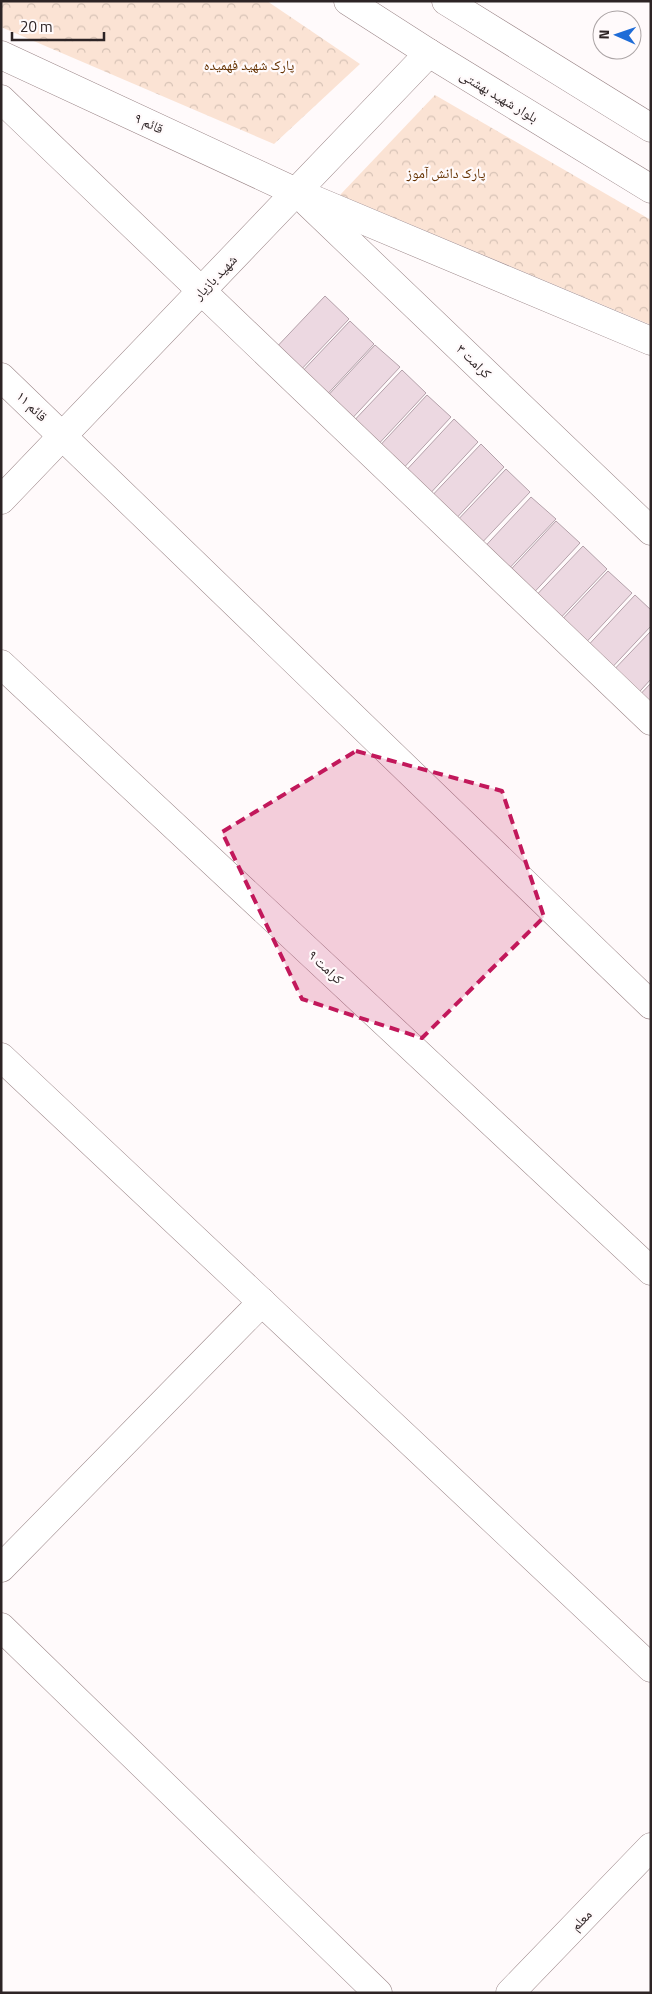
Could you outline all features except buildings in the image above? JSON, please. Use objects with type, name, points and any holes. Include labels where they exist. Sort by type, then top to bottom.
[{"type":"street","name":"بلوار شهید بهشتی","points":[[348,1],[651,189]]},
{"type":"street","points":[[446,1],[651,128]]},
{"type":"street","name":"شهید بازیار","points":[[1,500],[429,53]]},
{"type":"street","name":"قائم ۹","points":[[1,55],[296,192],[651,340]]},
{"type":"street","points":[[1,99],[651,721]]},
{"type":"street","name":"کرامت ۳","points":[[296,192],[651,530]]},
{"type":"street","name":"قائم ۱۱","points":[[1,376],[651,1005]]},
{"type":"street","name":"کرامت ۹","points":[[1,664],[651,1271]]},
{"type":"street","points":[[1,1057],[651,1668]]},
{"type":"street","points":[[1,1568],[262,1302]]},
{"type":"street","points":[[1,1626],[378,1993]]},
{"type":"street","name":"معلم","points":[[510,1993],[651,1846]]},
{"type":"highlighted area","points":[[356,751],[502,791],[544,917],[422,1038],[302,999],[222,832]]},
{"type":"green space","name":"پارک شهید فهمیده","points":[[1,1],[267,1],[360,64],[274,144],[1,27]]},
{"type":"green space","name":"پارک دانش آموز","points":[[435,95],[651,220],[651,325],[340,195]]}]
